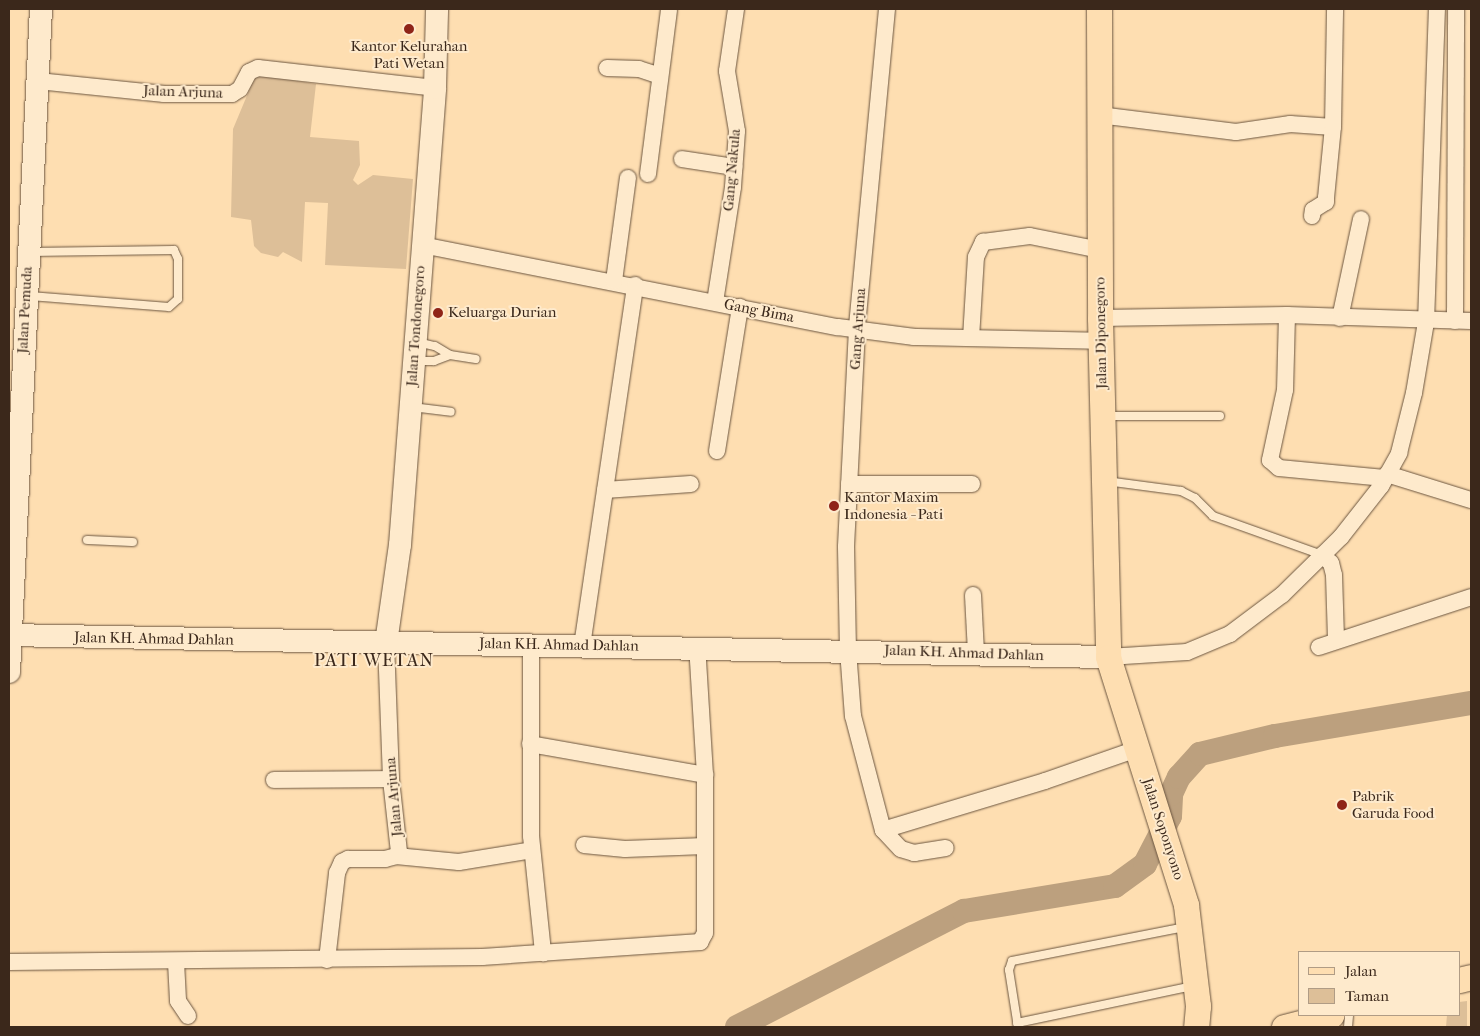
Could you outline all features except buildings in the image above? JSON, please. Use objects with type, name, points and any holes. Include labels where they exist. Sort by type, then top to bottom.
[{"type":"main road","name":"Jalan Diponegoro","points":[[1099,9],[1100,330],[1104,416],[1108,657]]},
{"type":"main road","name":"Jalan Soponyono","points":[[1108,657],[1176,866],[1189,926],[1197,1006]]},
{"type":"main road","points":[[1197,1006],[1211,1027]]},
{"type":"main road","points":[[1284,1027],[1327,1016]]},
{"type":"street","name":"Jalan Pemuda","points":[[9,672],[9,635],[21,536],[26,296],[41,9]]},
{"type":"street","name":"Jalan Tondonegoro","points":[[386,643],[400,545],[435,88],[437,9]]},
{"type":"street","points":[[648,174],[668,9]]},
{"type":"street","name":"Gang Nakula","points":[[714,302],[734,167],[737,131],[727,71],[736,9]]},
{"type":"street","name":"Gang Arjuna","points":[[883,830],[853,716],[848,650],[849,484],[856,329],[887,9]]},
{"type":"street","points":[[1312,216],[1315,208],[1326,202],[1333,127],[1335,9]]},
{"type":"street","points":[[1108,657],[1187,652],[1210,644],[1230,634],[1282,595],[1341,537],[1386,476],[1398,453],[1414,393],[1426,322],[1437,9]]},
{"type":"street","points":[[1456,9],[1463,321]]},
{"type":"street","name":"Jalan Arjuna","points":[[38,81],[164,94],[232,94],[240,89],[249,72],[258,68],[435,88]]},
{"type":"street","points":[[607,68],[639,69],[660,76]]},
{"type":"street","points":[[1100,115],[1236,132],[1290,124],[1333,127]]},
{"type":"street","points":[[682,159],[734,167]]},
{"type":"street","points":[[614,281],[628,178]]},
{"type":"street","points":[[1340,318],[1361,219]]},
{"type":"street","points":[[971,338],[976,257],[982,242],[1030,236],[1100,250]]},
{"type":"street","name":"Gang Bima","points":[[422,245],[856,329],[914,337],[971,338],[1287,315],[1426,322],[1463,321]]},
{"type":"street","points":[[582,646],[635,285]]},
{"type":"street","points":[[717,451],[740,307]]},
{"type":"street","points":[[1287,315],[1285,390],[1270,460],[1280,468],[1386,476],[1471,500]]},
{"type":"street","points":[[605,490],[691,484]]},
{"type":"street","points":[[849,484],[972,484]]},
{"type":"street","points":[[1322,555],[1330,562],[1334,575],[1336,639]]},
{"type":"street","points":[[973,594],[976,653]]},
{"type":"street","points":[[1319,647],[1336,639],[1471,597]]},
{"type":"street","name":"Jalan KH. Ahmad Dahlan","points":[[9,635],[386,643],[697,646],[1108,657]]},
{"type":"street","name":"Jalan Arjuna","points":[[327,960],[337,874],[342,862],[396,856],[398,852],[391,779],[386,643]]},
{"type":"street","points":[[531,645],[532,850],[543,953]]},
{"type":"street","points":[[9,962],[327,960],[543,953],[700,942],[705,933],[705,775],[697,646]]},
{"type":"street","points":[[530,744],[705,775]]},
{"type":"street","points":[[946,848],[914,853],[901,849],[883,830],[1036,784],[1137,749]]},
{"type":"street","points":[[274,780],[391,779]]},
{"type":"street","points":[[584,845],[626,849],[705,846]]},
{"type":"street","points":[[396,856],[459,862],[532,850]]},
{"type":"street","points":[[176,962],[178,1001],[188,1016]]},
{"type":"lane","points":[[26,296],[169,307],[178,299],[178,259],[174,250],[28,252]]},
{"type":"lane","points":[[414,351],[435,346],[450,355],[476,359]]},
{"type":"lane","points":[[414,351],[434,362],[450,355]]},
{"type":"lane","points":[[410,407],[451,412]]},
{"type":"lane","points":[[1104,416],[1220,416]]},
{"type":"lane","points":[[1104,480],[1180,491],[1195,498],[1213,516],[1322,555]]},
{"type":"lane","points":[[87,540],[133,542]]},
{"type":"lane","points":[[1189,926],[1012,961],[1009,970],[1018,1025],[1197,1006]]},
{"type":"green space","points":[[256,74],[316,84],[310,137],[359,141],[360,165],[353,180],[358,185],[373,175],[413,179],[406,269],[325,265],[328,203],[305,202],[302,262],[283,252],[278,257],[261,253],[254,246],[251,220],[231,217],[233,129]]},
{"type":"green space","points":[[1467,1001],[1467,1027],[1446,1027],[1447,1016],[1460,1016],[1460,1002]]},
{"type":"waterway","points":[[737,1027],[964,911],[1115,886],[1145,864],[1170,816],[1171,794],[1179,777],[1200,754],[1275,736],[1471,703]]},
{"type":"place","name":"Kantor Kelurahan Pati Wetan","points":[[409,29]]},
{"type":"place","name":"Keluarga Durian","points":[[438,313]]},
{"type":"place","name":"Kantor Maxim Indonesia - Pati","points":[[834,506]]},
{"type":"place","name":"Pabrik Garuda Food","points":[[1342,805]]},
{"type":"district","name":"PATI WETAN","points":[[374,661]]}]
